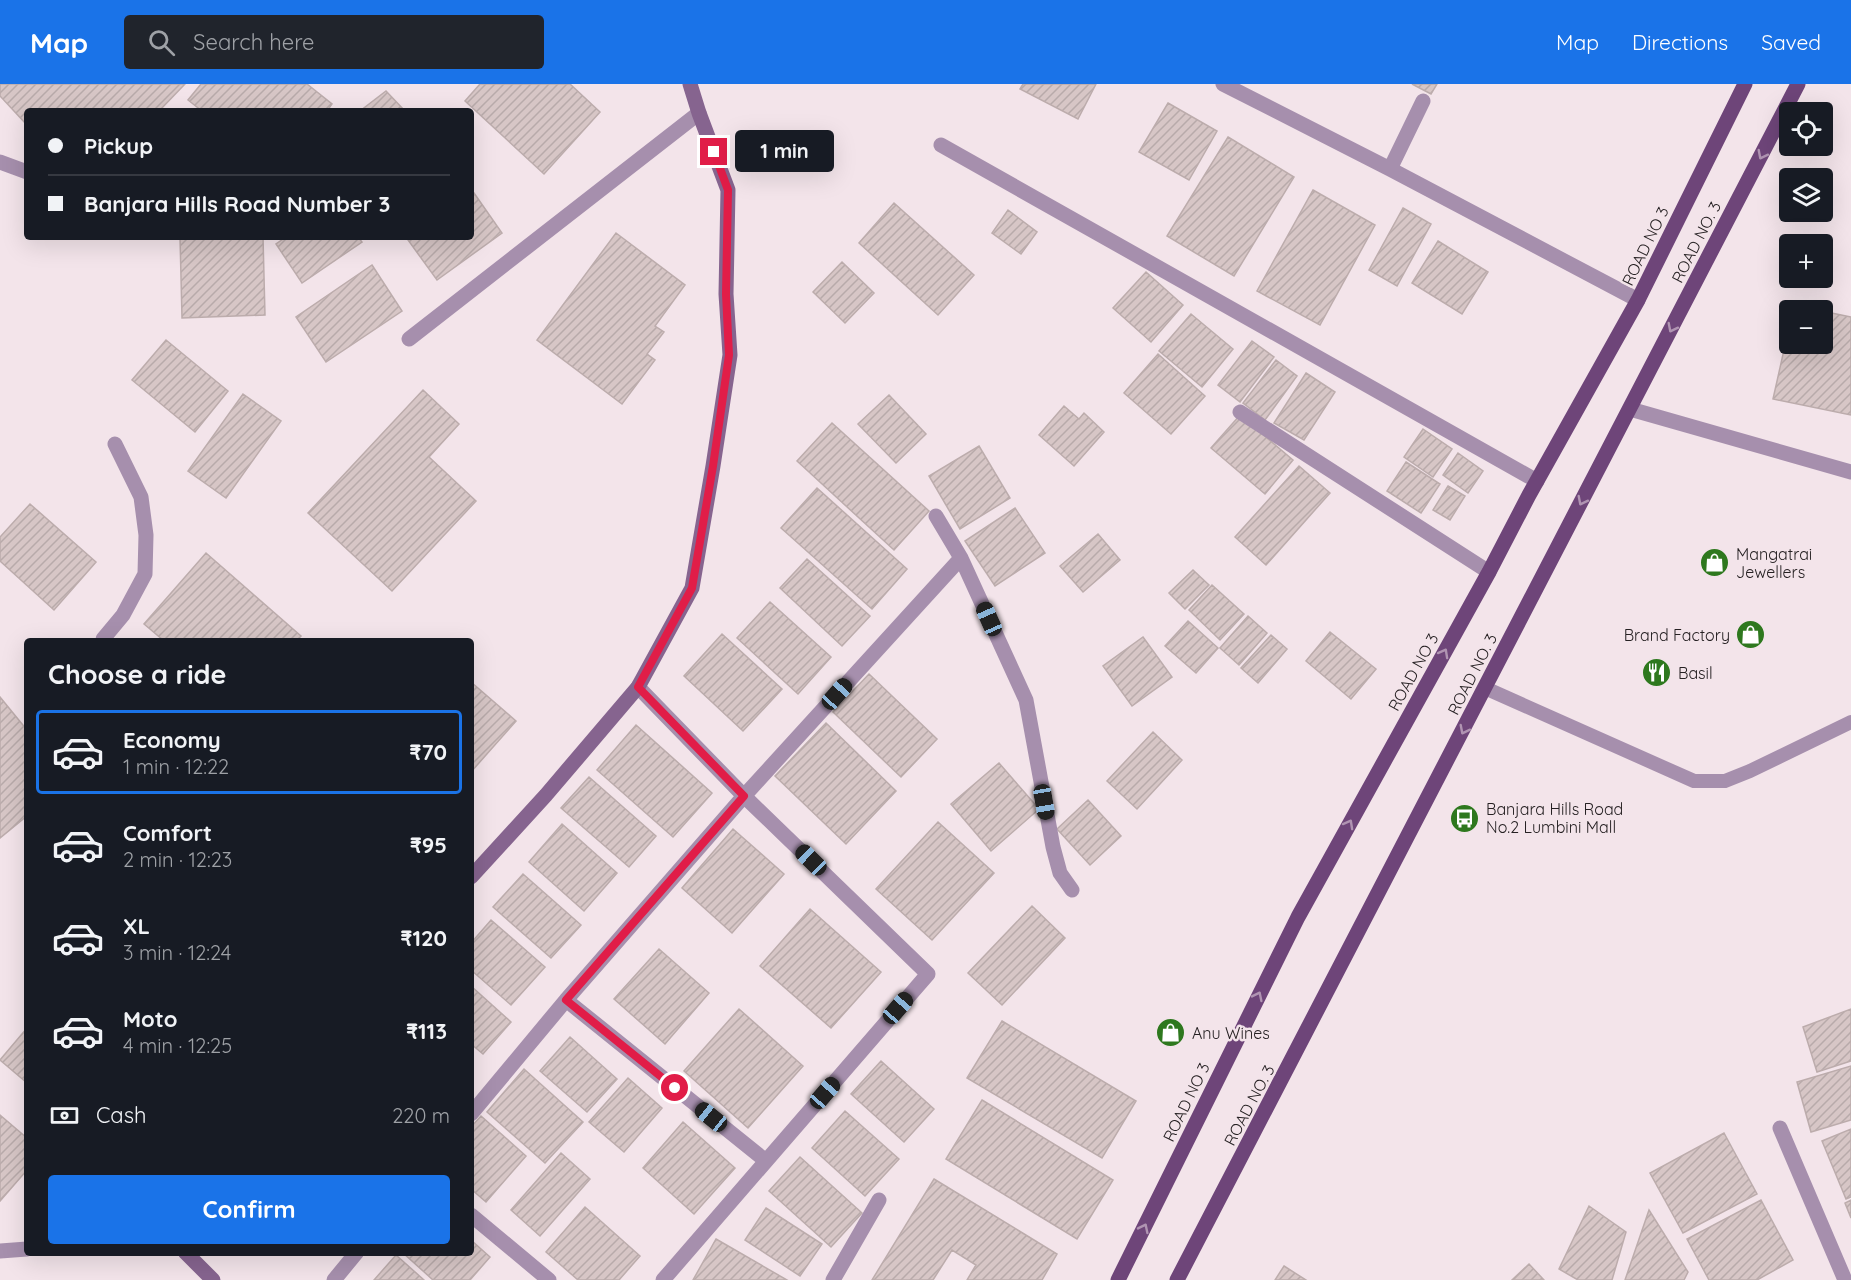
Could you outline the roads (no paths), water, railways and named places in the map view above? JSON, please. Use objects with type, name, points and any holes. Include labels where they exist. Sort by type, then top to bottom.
[{"type":"main road","name":"ROAD NO 3","points":[[1118,1280],[1298,917],[1638,300],[1745,84]]},
{"type":"main road","name":"ROAD NO. 3","points":[[1177,1280],[1798,84]]},
{"type":"street","points":[[474,874],[554,786],[638,687],[692,588],[729,355],[726,294],[728,190],[690,84]]},
{"type":"street","points":[[1222,84],[1390,169],[1638,300]]},
{"type":"street","points":[[1390,169],[1423,100]]},
{"type":"street","points":[[410,339],[699,113]]},
{"type":"street","points":[[941,145],[1537,481]]},
{"type":"street","points":[[0,162],[24,170]]},
{"type":"street","points":[[1630,409],[1851,472]]},
{"type":"street","points":[[1240,412],[1488,572]]},
{"type":"street","points":[[104,638],[123,615],[145,574],[146,535],[141,497],[116,444]]},
{"type":"street","points":[[936,516],[961,558],[1026,700],[1053,847],[1060,873],[1072,890]]},
{"type":"street","points":[[474,1110],[566,1000],[744,796],[961,558]]},
{"type":"street","points":[[638,687],[744,796],[928,974],[663,1280]]},
{"type":"street","points":[[566,1000],[766,1161]]},
{"type":"street","points":[[1780,1128],[1845,1280]]},
{"type":"street","points":[[834,1280],[879,1200]]},
{"type":"street","points":[[474,1218],[549,1280]]},
{"type":"street","points":[[0,1251],[24,1249]]},
{"type":"street","points":[[189,1256],[213,1280]]},
{"type":"street","points":[[334,1280],[354,1256]]},
{"type":"lane","points":[[1485,688],[1694,781],[1725,781],[1851,722]]},
{"type":"place","name":"Mangatrai Jewellers","points":[[1715,563]]},
{"type":"place","name":"Brand Factory","points":[[1751,635]]},
{"type":"place","name":"Basil","points":[[1657,673]]},
{"type":"place","name":"Banjara Hills Road No.2 Lumbini Mall","points":[[1465,818]]},
{"type":"place","name":"Anu Wines","points":[[1171,1033]]}]
